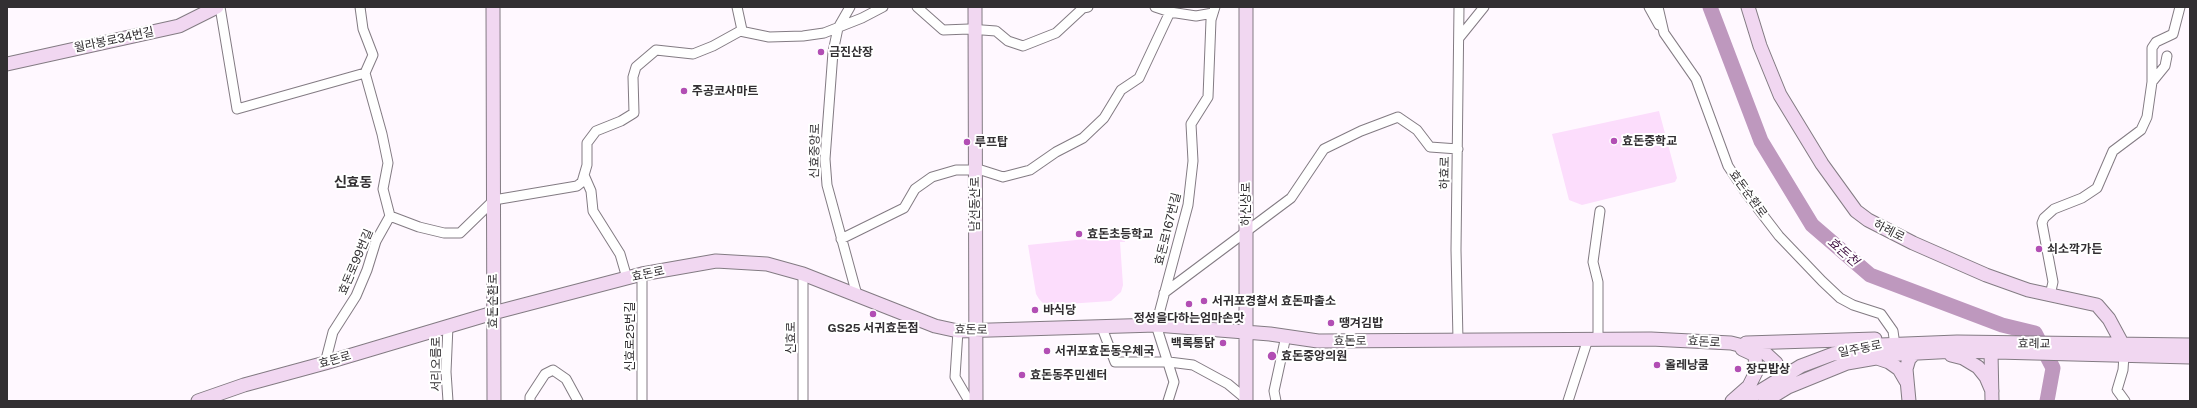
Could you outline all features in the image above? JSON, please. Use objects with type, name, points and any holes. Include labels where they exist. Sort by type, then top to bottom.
[{"type":"street","name":"월라봉로34번길","points":[[7,64],[179,26],[217,7]]},
{"type":"street","points":[[220,7],[237,109],[365,73]]},
{"type":"street","points":[[360,7],[363,29],[373,55],[365,73],[382,134],[388,163],[384,189],[390,216],[419,227],[444,233],[460,233],[494,200],[577,186],[582,182],[587,164],[587,144],[596,131],[621,121],[634,113],[633,77],[636,67],[656,50],[693,54],[713,46],[741,31],[769,38],[803,36],[838,28],[883,7]]},
{"type":"street","name":"효돈순환로","points":[[493,7],[494,200],[492,313],[494,401]]},
{"type":"street","points":[[738,7],[741,31]]},
{"type":"street","name":"신효중앙로","points":[[850,7],[838,28],[830,78],[825,159],[827,185],[857,295]]},
{"type":"street","points":[[917,7],[943,30],[976,29],[996,31],[1008,41],[1023,46],[1056,34],[1083,8],[1088,7]]},
{"type":"street","name":"남선동산로","points":[[975,7],[974,330],[976,401]]},
{"type":"street","points":[[1155,7],[1170,12],[1196,16],[1214,10]]},
{"type":"street","name":"하신상로","points":[[1246,7],[1246,400]]},
{"type":"street","name":"하효로","points":[[1458,7],[1459,38],[1456,250],[1458,340]]},
{"type":"street","points":[[1459,38],[1484,7]]},
{"type":"street","points":[[1649,7],[1664,33]]},
{"type":"street","name":"효돈순환로","points":[[1658,7],[1664,33],[1696,79],[1728,166],[1746,192],[1779,236],[1822,281],[1840,298],[1853,305],[1880,314],[1893,332],[1894,338]]},
{"type":"street","name":"하례로","points":[[1748,7],[1760,46],[1780,95],[1822,164],[1856,211],[1880,226],[1960,264],[2023,288],[2097,305],[2109,319],[2124,350]]},
{"type":"street","points":[[2050,295],[2053,282],[2042,223],[2044,218],[2054,208],[2082,198],[2097,188],[2113,151],[2141,130],[2147,117],[2152,82],[2152,48],[2156,42],[2170,37],[2173,34],[2180,7]]},
{"type":"street","name":"효돈로167번길","points":[[1156,325],[1188,205],[1193,161],[1191,124],[1208,97],[1214,10]]},
{"type":"street","points":[[841,239],[904,208],[915,189],[932,177],[956,170],[975,170],[1003,176],[1030,170],[1056,152],[1083,138],[1104,118],[1121,90],[1139,78],[1170,12]]},
{"type":"street","points":[[2152,82],[2165,66],[2167,56]]},
{"type":"street","points":[[1164,293],[1291,198],[1324,149],[1361,131],[1398,117],[1417,130],[1430,147],[1458,149]]},
{"type":"street","points":[[584,176],[591,191],[593,211],[620,254],[627,278]]},
{"type":"street","points":[[1568,401],[1593,339],[1598,282],[1593,262],[1600,211]]},
{"type":"street","name":"효돈로99번길","points":[[325,363],[333,332],[356,296],[367,270],[376,241],[390,216]]},
{"type":"street","name":"효돈로","points":[[198,401],[244,385],[325,363],[492,313],[642,274],[716,261],[767,264],[803,274],[935,326],[958,331],[1102,328],[1156,325],[1246,332],[1318,341],[1651,339],[1731,343],[1763,351],[1776,363],[1786,381]]},
{"type":"street","name":"신효로25번길","points":[[642,274],[642,401]]},
{"type":"street","name":"신효로","points":[[803,274],[803,401]]},
{"type":"street","points":[[1156,325],[1169,362],[1174,382],[1168,401]]},
{"type":"street","name":"서리오름로","points":[[448,326],[446,372],[448,401]]},
{"type":"street","points":[[1102,328],[1115,362],[1169,362],[1193,366],[1228,384],[1246,400]]},
{"type":"street","points":[[958,331],[955,377],[969,401]]},
{"type":"street","points":[[1276,401],[1274,390],[1286,336]]},
{"type":"street","points":[[1731,343],[1894,338],[1956,342]]},
{"type":"street","name":"일주동로","points":[[1744,401],[1786,381],[1814,362],[1853,349],[1900,343],[1956,342],[1991,349]]},
{"type":"street","points":[[1731,343],[1755,355],[1756,372],[1749,386],[1732,401]]},
{"type":"street","points":[[2124,350],[2190,345]]},
{"type":"street","points":[[1991,349],[1992,396]]},
{"type":"street","name":"효례교","points":[[1991,349],[2124,350]]},
{"type":"street","name":"일주동로","points":[[1765,401],[1786,381],[1875,357],[1915,353],[1991,349]]},
{"type":"street","points":[[2124,350],[2190,357]]},
{"type":"street","points":[[2124,350],[2123,370],[2117,390],[2125,401]]},
{"type":"street","points":[[1939,352],[1963,358],[1978,367],[1986,377],[1992,396]]},
{"type":"street","points":[[1909,401],[1906,381],[1907,365],[1915,353]]},
{"type":"street","points":[[1875,357],[1889,362],[1899,369],[1906,381]]},
{"type":"street","points":[[530,401],[530,397],[544,374],[552,370],[566,379],[578,401]]},
{"type":"shaded area","points":[[1659,111],[1677,178],[1675,182],[1582,205],[1569,200],[1552,134]]},
{"type":"shaded area","points":[[1124,235],[1125,242],[1120,242],[1123,285],[1121,292],[1111,301],[1052,305],[1044,304],[1039,299],[1036,294],[1028,245]]},
{"type":"waterway","name":"효돈천","points":[[1710,7],[1761,141],[1812,225],[1870,275],[2002,325],[2035,333],[2053,368],[2047,401]]},
{"type":"place","name":"금진산장","points":[[821,52]]},
{"type":"place","name":"주공코사마트","points":[[684,91]]},
{"type":"place","name":"효돈중학교","points":[[1614,141]]},
{"type":"place","name":"루프탑","points":[[967,142]]},
{"type":"place","name":"효돈초등학교","points":[[1079,234]]},
{"type":"place","name":"쇠소깍가든","points":[[2039,249]]},
{"type":"place","name":"서귀포경찰서 효돈파출소","points":[[1204,301]]},
{"type":"place","name":"정성을다하는엄마손맛","points":[[1189,304]]},
{"type":"place","name":"바식당","points":[[1035,310]]},
{"type":"place","name":"GS25 서귀효돈점","points":[[873,314]]},
{"type":"place","name":"땡겨김밥","points":[[1331,323]]},
{"type":"place","name":"백록통닭","points":[[1223,343]]},
{"type":"place","name":"서귀포효돈동우체국","points":[[1047,351]]},
{"type":"place","name":"효돈중앙의원","points":[[1272,356]]},
{"type":"place","name":"올레낭쿰","points":[[1657,365]]},
{"type":"place","name":"장모밥상","points":[[1738,369]]},
{"type":"place","name":"효돈동주민센터","points":[[1022,375]]},
{"type":"district","name":"신효동","points":[[353,183]]}]
